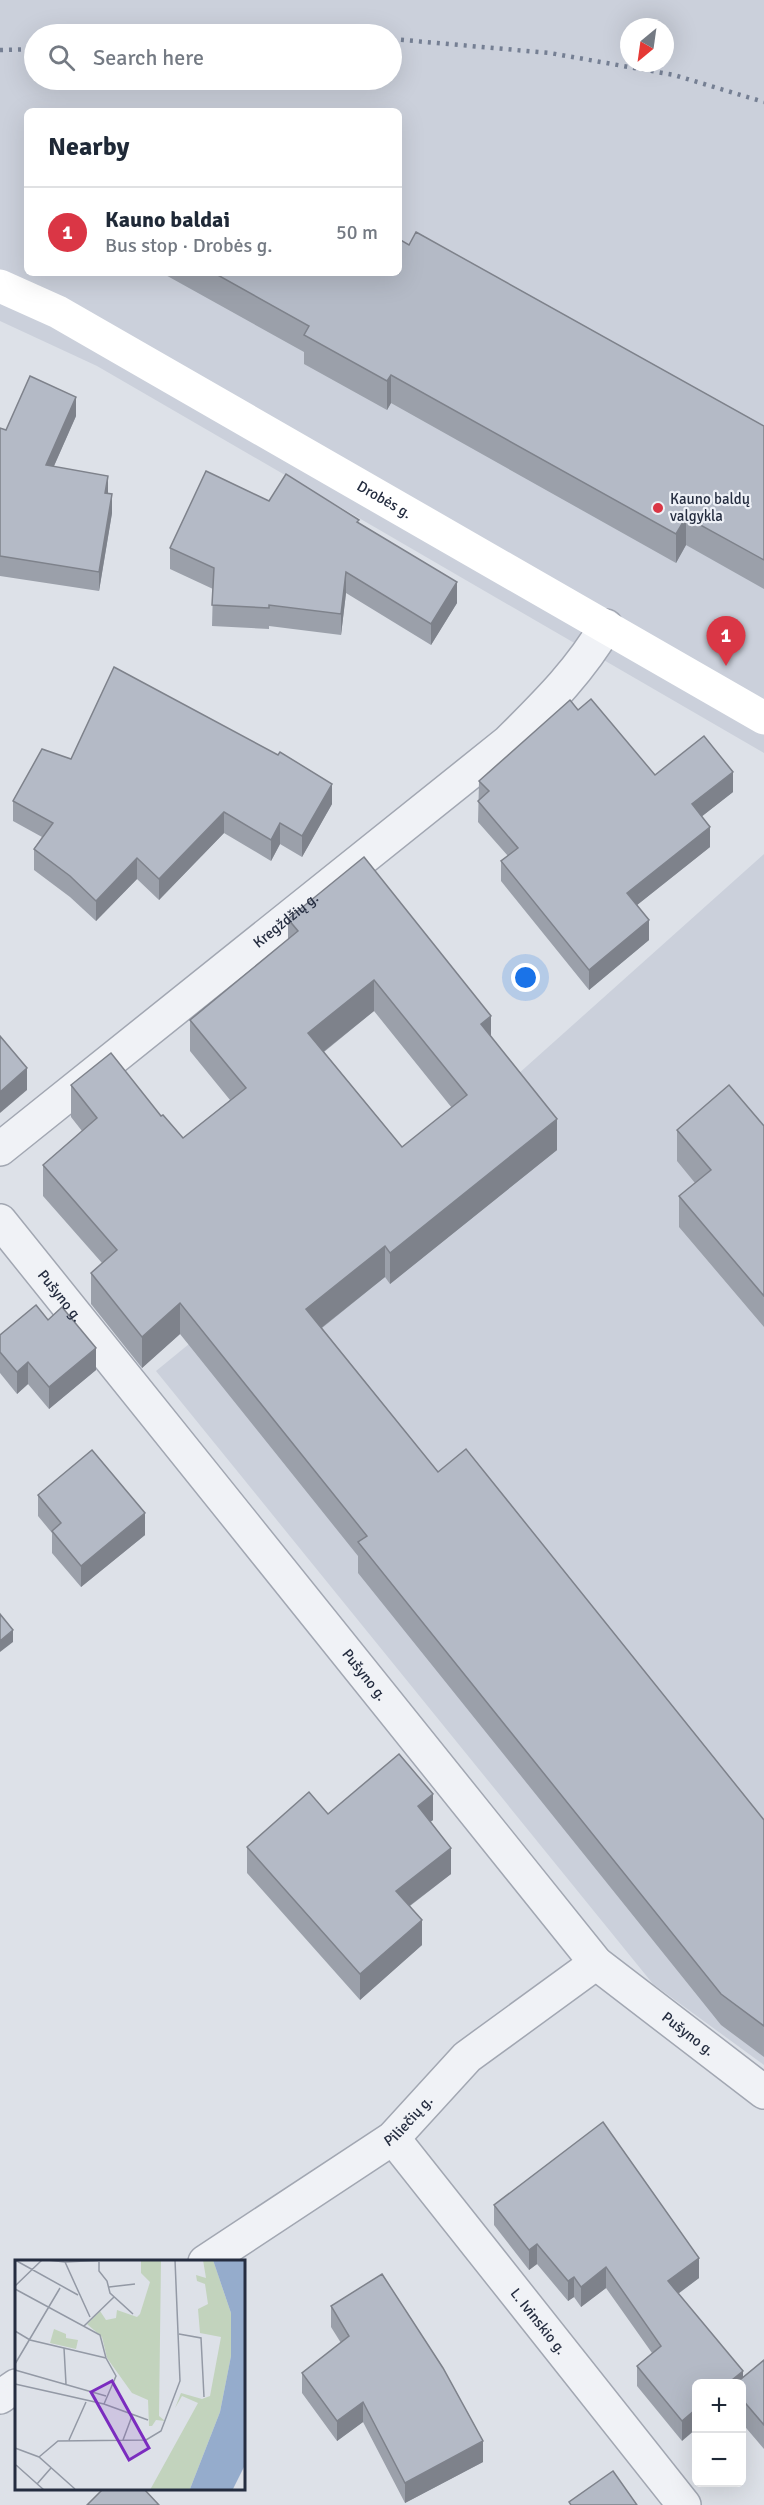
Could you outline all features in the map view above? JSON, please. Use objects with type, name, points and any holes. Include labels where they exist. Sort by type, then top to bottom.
[{"type":"street","name":"Drobės g.","points":[[0,286],[58,312],[764,718]]},
{"type":"street","name":"Kregždžių g.","points":[[0,1149],[508,742],[560,690],[588,656],[606,626]]},
{"type":"street","name":"Pušyno g.","points":[[0,1221],[596,1963],[764,2092]]},
{"type":"street","name":"Piliečių g.","points":[[208,2260],[393,2138],[467,2056],[596,1963]]},
{"type":"street","name":"L. Ivinskio g.","points":[[393,2138],[684,2505]]},
{"type":"street","points":[[0,2397],[15,2387]]},
{"type":"shaded area","points":[[0,0],[764,0],[764,753],[97,366],[0,321]]},
{"type":"shaded area","points":[[764,854],[764,2065],[653,1984],[156,1371],[508,1083]]},
{"type":"building","points":[[416,232],[764,426],[764,560],[686,517],[676,534],[391,375],[387,381],[304,335],[309,326],[219,276],[402,276],[402,241],[409,245]]},
{"type":"building","points":[[30,376],[76,397],[46,465],[108,476],[105,493],[112,494],[99,572],[0,556],[0,428],[6,430]]},
{"type":"building","points":[[206,471],[269,501],[286,474],[359,520],[357,522],[457,582],[431,624],[346,572],[341,614],[269,605],[269,608],[212,605],[214,568],[170,548]]},
{"type":"building","points":[[114,667],[278,755],[280,752],[332,784],[302,836],[280,823],[271,840],[224,812],[159,879],[137,858],[96,901],[70,876],[34,849],[53,823],[13,801],[42,749],[71,759]]},
{"type":"building","points":[[591,699],[655,775],[704,736],[733,772],[692,804],[710,827],[627,893],[649,920],[589,970],[501,861],[518,848],[478,801],[489,791],[479,781],[570,700],[578,710]]},
{"type":"building","points":[[364,857],[491,1016],[481,1024],[557,1119],[390,1253],[385,1246],[306,1309],[438,1472],[466,1449],[764,1820],[764,2026],[721,1994],[358,1542],[367,1536],[180,1303],[142,1337],[91,1273],[117,1250],[43,1165],[97,1118],[71,1085],[111,1053],[161,1116],[163,1115],[183,1138],[246,1088],[190,1020],[298,931],[288,919]],"holes":[[[374,980],[467,1095],[402,1147],[308,1033]]]},
{"type":"building","points":[[0,1036],[27,1068],[0,1092]]},
{"type":"building","points":[[729,1085],[764,1126],[764,1296],[679,1196],[711,1170],[677,1130]]},
{"type":"building","points":[[36,1305],[48,1320],[62,1307],[96,1348],[49,1387],[28,1362],[17,1372],[0,1352],[0,1335]]},
{"type":"building","points":[[92,1450],[145,1513],[81,1566],[52,1531],[61,1523],[38,1495]]},
{"type":"building","points":[[0,1614],[13,1630],[0,1641]]},
{"type":"building","points":[[399,1754],[433,1794],[418,1806],[451,1848],[396,1891],[422,1920],[360,1974],[247,1847],[309,1792],[328,1814]]},
{"type":"building","points":[[603,2122],[699,2258],[668,2281],[743,2371],[733,2379],[692,2379],[692,2412],[682,2421],[637,2366],[661,2346],[606,2267],[581,2287],[574,2277],[568,2281],[537,2244],[529,2250],[494,2205]]},
{"type":"building","points":[[382,2274],[443,2368],[483,2441],[405,2483],[363,2402],[337,2421],[302,2373],[349,2336],[331,2306]]},
{"type":"building","points":[[764,2360],[764,2425],[746,2404],[746,2379],[741,2379]]},
{"type":"building","points":[[613,2471],[637,2505],[571,2505],[569,2502]]},
{"type":"building","points":[[102,2490],[145,2490],[159,2505],[87,2505]]},
{"type":"railway","points":[[402,40],[550,53],[674,75],[764,102]]},
{"type":"railway","points":[[0,50],[24,49]]},
{"type":"place","name":"Kauno baldų valgykla","points":[[658,508]]},
{"type":"place","name":"Kauno baldai","points":[[726,666]]}]
